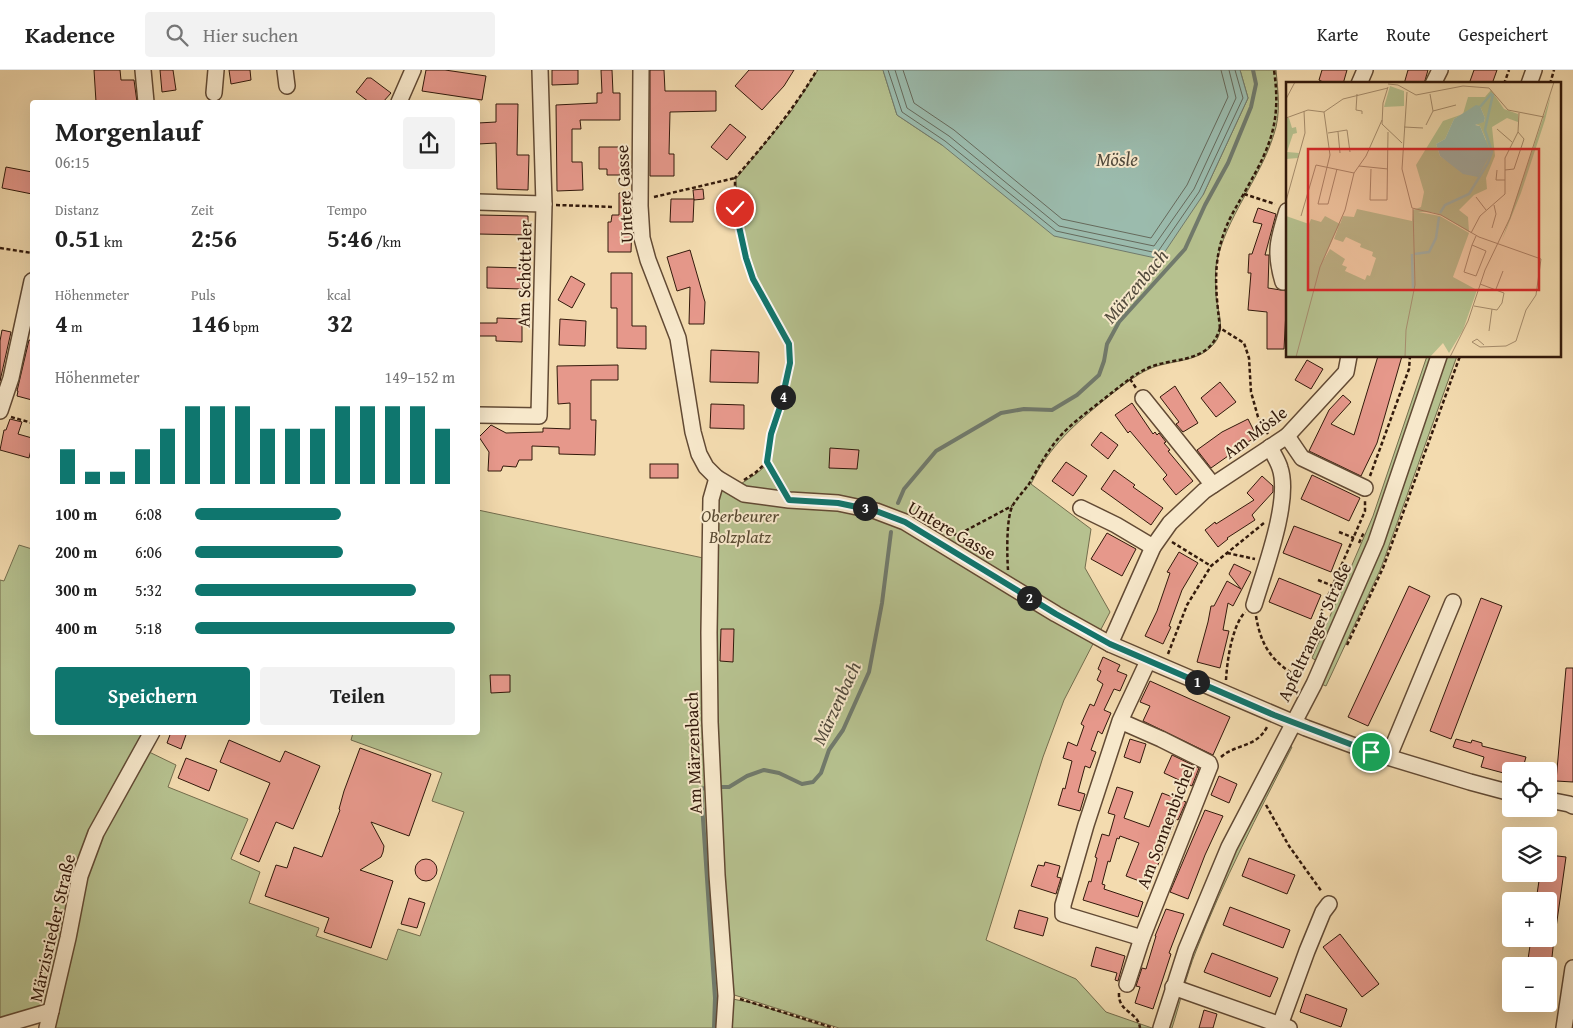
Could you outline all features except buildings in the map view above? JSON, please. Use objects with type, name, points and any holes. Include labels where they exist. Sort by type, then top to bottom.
[{"type":"street","points":[[143,70],[146,100]]},
{"type":"street","points":[[214,94],[216,70]]},
{"type":"street","points":[[285,70],[287,86]]},
{"type":"street","points":[[400,100],[413,70]]},
{"type":"street","name":"Am Schötteler","points":[[480,415],[539,416],[544,204],[540,70]]},
{"type":"street","name":"Untere Gasse","points":[[641,70],[640,206],[642,238],[648,260],[678,338],[693,432],[699,454],[706,467],[717,478],[744,494],[789,500],[838,503],[876,511],[905,522],[1056,614],[1110,644],[1274,715],[1371,752],[1502,790]]},
{"type":"street","points":[[1360,82],[1364,70]]},
{"type":"street","points":[[1434,82],[1440,70]]},
{"type":"street","points":[[1530,82],[1534,70]]},
{"type":"street","points":[[480,202],[544,204]]},
{"type":"street","points":[[1282,208],[1277,244],[1278,266],[1282,282],[1286,282]]},
{"type":"street","points":[[4,413],[30,290]]},
{"type":"street","name":"Am Mösle","points":[[1110,644],[1157,542],[1170,524],[1212,485],[1277,442],[1346,372],[1349,358]]},
{"type":"street","name":"Apfeltranger Straße","points":[[1161,1028],[1186,950],[1229,846],[1314,684],[1376,542],[1438,358]]},
{"type":"street","points":[[1143,398],[1212,485]]},
{"type":"street","points":[[1277,442],[1302,458],[1365,488]]},
{"type":"street","points":[[1254,605],[1281,510],[1283,485],[1277,442]]},
{"type":"street","name":"Am Märzenbach","points":[[717,478],[711,499],[710,722],[717,875],[726,996],[724,1028]]},
{"type":"street","points":[[1081,508],[1157,542]]},
{"type":"street","points":[[1389,756],[1453,602]]},
{"type":"street","points":[[1142,938],[1063,914],[1063,906],[1086,825],[1120,721],[1148,661]]},
{"type":"street","name":"Am Sonnenbichel","points":[[1120,721],[1161,739],[1209,763],[1210,766],[1142,938],[1127,984]]},
{"type":"street","name":"Märzisrieder Straße","points":[[47,1028],[80,876],[96,833],[150,735]]},
{"type":"street","points":[[1557,802],[1573,806]]},
{"type":"street","points":[[1173,987],[1284,1026],[1307,951],[1323,912],[1329,904]]},
{"type":"street","points":[[1564,1028],[1573,968]]},
{"type":"street","points":[[0,1026],[51,1011]]},
{"type":"path","points":[[640,206],[651,198],[663,194],[735,178],[775,131],[808,86],[817,70]]},
{"type":"path","points":[[935,540],[963,532],[1012,506],[1020,498],[1038,466],[1062,434],[1078,419],[1137,374],[1149,367],[1197,355],[1210,347],[1217,337],[1220,328],[1215,266],[1224,231],[1274,132],[1278,93],[1274,70]]},
{"type":"path","points":[[1505,82],[1509,70]]},
{"type":"path","points":[[735,178],[735,208],[746,258],[753,279],[789,344],[790,363],[781,404],[771,434],[767,462],[789,500]]},
{"type":"path","points":[[1244,194],[1282,208]]},
{"type":"path","points":[[544,204],[614,206]]},
{"type":"path","points":[[0,248],[30,253]]},
{"type":"path","points":[[1220,328],[1244,342],[1249,358],[1252,392],[1258,417],[1277,442]]},
{"type":"path","points":[[1300,678],[1302,656],[1365,511],[1365,488],[1409,369],[1410,358]]},
{"type":"path","points":[[4,413],[30,422]]},
{"type":"path","points":[[732,486],[755,473],[767,462]]},
{"type":"path","points":[[1009,586],[1006,546],[1012,506]]},
{"type":"path","points":[[1163,667],[1188,605],[1211,566],[1281,510]]},
{"type":"path","points":[[1359,543],[1367,525]]},
{"type":"path","points":[[1339,532],[1354,538]]},
{"type":"path","points":[[1157,542],[1211,566]]},
{"type":"path","points":[[1227,553],[1267,561]]},
{"type":"path","points":[[1318,580],[1333,586]]},
{"type":"path","points":[[1226,694],[1227,662],[1235,632],[1243,613],[1254,605],[1264,645],[1273,659],[1300,678]]},
{"type":"path","points":[[1300,678],[1313,650]]},
{"type":"path","points":[[1302,656],[1314,661]]},
{"type":"path","points":[[1210,766],[1226,752],[1253,742],[1265,730],[1274,715]]},
{"type":"path","points":[[1261,811],[1265,803],[1289,846],[1329,904]]},
{"type":"path","points":[[1127,984],[1120,986],[1118,996],[1120,1003],[1140,1023],[1140,1028]]},
{"type":"path","points":[[726,996],[752,1001],[834,1028]]},
{"type":"green space","points":[[818,70],[883,70],[897,115],[942,145],[1203,195],[1248,98],[1240,70],[1276,70],[1278,110],[1274,134],[1268,151],[1227,231],[1216,266],[1216,296],[1220,322],[1217,340],[1206,352],[1198,356],[1149,369],[1118,389],[1064,436],[1046,458],[1031,484],[1091,529],[1085,568],[1110,612],[1099,633],[906,517],[736,487],[769,463],[791,364],[790,344],[755,278],[749,258],[737,207],[736,179],[790,113]]},
{"type":"green space","points":[[1426,358],[1431,358],[1383,505],[1317,661],[1312,658],[1373,516]]},
{"type":"green space","points":[[1446,358],[1456,358],[1381,568],[1326,686],[1321,684],[1396,508]]},
{"type":"green space","name":"Oberbeurer Bolzplatz","points":[[718,482],[875,514],[1095,640],[1064,700],[1043,757],[986,940],[1076,979],[1106,1012],[1152,1028],[839,1028],[728,993],[712,693]]},
{"type":"green space","points":[[480,510],[708,559],[722,1028],[49,1028],[70,940],[99,834],[145,750],[176,765],[168,787],[248,819],[231,859],[260,872],[249,903],[319,928],[316,936],[387,960],[398,929],[420,936],[464,812],[432,801],[442,773],[351,740],[352,735],[480,735]]},
{"type":"green space","points":[[19,545],[30,548],[30,735],[148,735],[94,833],[49,1010],[0,1023],[0,580],[4,581]]},
{"type":"green space","points":[[1286,744],[1292,747],[1241,848],[1206,925],[1192,960],[1172,1028],[1167,1028],[1191,951],[1235,848]]},
{"type":"green space","points":[[728,998],[752,1003],[829,1028],[726,1028]]},
{"type":"water","name":"Mösle","points":[[883,70],[1240,70],[1248,98],[1203,195],[1160,259],[1054,236],[942,145],[897,115]]},
{"type":"waterway","name":"Märzenbach","points":[[898,503],[904,489],[936,451],[1001,413],[1024,409],[1052,410],[1077,395],[1099,375],[1107,344],[1119,322],[1185,249],[1205,205],[1228,163],[1251,107],[1256,84],[1253,70]]},
{"type":"waterway","name":"Märzenbach","points":[[718,787],[729,787],[747,776],[764,770],[779,773],[802,784],[813,782],[821,773],[829,750],[843,730],[869,672],[882,603],[891,532]]},
{"type":"waterway","name":"Märzenbach","points":[[705,788],[701,789],[715,998],[714,1028]]},
{"type":"route","points":[[735,208],[746,258],[753,279],[789,344],[790,363],[781,404],[771,434],[767,462],[789,500],[838,503],[876,511],[905,522],[1056,614],[1110,644],[1274,715],[1371,752]]}]
